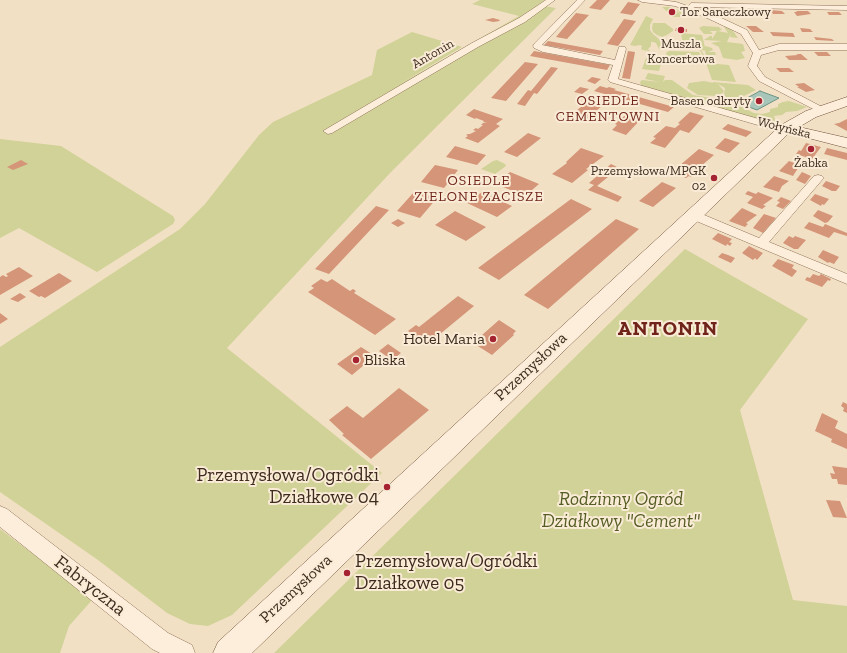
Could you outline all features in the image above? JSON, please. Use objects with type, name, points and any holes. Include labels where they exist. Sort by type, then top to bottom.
[{"type":"main road","name":"Przemysłowa","points":[[229,653],[786,128],[821,109],[847,101]]},
{"type":"main road","name":"Wołyńska","points":[[786,128],[847,144]]},
{"type":"street","name":"Antonin","points":[[328,131],[475,45],[522,20],[551,0]]},
{"type":"street","points":[[581,0],[537,46],[543,49],[618,63]]},
{"type":"street","points":[[642,0],[676,4],[728,2],[847,8]]},
{"type":"street","points":[[676,4],[710,16],[744,32],[757,53]]},
{"type":"street","points":[[757,53],[779,47],[847,47]]},
{"type":"street","name":"Wołyńska","points":[[622,49],[613,80],[772,126],[786,128]]},
{"type":"street","points":[[757,53],[752,66],[762,79],[821,109]]},
{"type":"street","points":[[761,243],[818,178]]},
{"type":"street","points":[[693,215],[847,279]]},
{"type":"street","name":"Fabryczna","points":[[0,515],[160,641],[184,653]]},
{"type":"green space","points":[[480,0],[545,0],[538,5],[556,8],[391,172],[227,348],[382,473],[232,615],[208,626],[190,624],[167,613],[98,560],[0,492],[0,347],[180,229],[205,204],[259,135],[273,122],[372,75],[377,50],[412,32],[462,47],[396,86],[519,16],[472,4]]},
{"type":"green space","name":"Tor Saneczkowy","points":[[662,7],[672,7],[681,15],[677,10],[679,8],[691,12],[683,15],[689,17],[673,17]]},
{"type":"green space","points":[[646,16],[653,19],[650,25],[650,30],[660,40],[663,50],[659,49],[656,43],[653,42],[651,42],[651,46],[648,49],[650,51],[642,50],[642,46],[640,45],[630,45]]},
{"type":"green space","points":[[653,23],[665,23],[673,29],[673,31],[662,37],[657,35],[653,32]]},
{"type":"green space","points":[[703,26],[719,27],[722,30],[718,31],[728,33],[724,27],[727,27],[733,31],[738,38],[730,37],[731,33],[727,42],[743,44],[745,51],[741,52],[745,58],[737,60],[723,58],[719,47],[711,43],[722,41],[704,40],[710,36],[712,36],[712,39],[717,31],[710,31],[713,34],[704,34],[699,28]]},
{"type":"green space","points":[[681,33],[702,35],[705,47],[712,48],[713,50],[708,52],[715,52],[716,55],[706,55],[705,51],[707,51],[701,50],[704,55],[703,56],[698,47],[683,45]]},
{"type":"green space","points":[[673,40],[681,40],[683,45],[677,44]]},
{"type":"green space","points":[[669,51],[699,52],[701,57],[688,55],[691,57],[685,58],[686,61],[675,63],[668,59],[666,53]]},
{"type":"green space","points":[[646,58],[662,60],[659,71],[642,69]]},
{"type":"green space","points":[[706,63],[729,65],[736,82],[712,80]]},
{"type":"green space","points":[[648,73],[665,76],[663,82],[665,80],[672,80],[693,95],[718,99],[725,103],[730,103],[732,106],[742,107],[754,113],[762,114],[770,112],[770,109],[778,107],[778,104],[789,101],[807,107],[797,111],[786,112],[782,115],[774,116],[776,122],[770,124],[641,86],[640,82],[642,80],[660,82],[645,79]]},
{"type":"green space","points":[[704,81],[748,85],[756,90],[734,101],[730,101],[725,96],[722,96],[724,94],[725,88],[718,84],[724,91],[716,96],[698,95],[687,88],[689,83]]},
{"type":"green space","points":[[0,139],[61,146],[173,216],[175,220],[173,224],[97,272],[19,228],[0,238]]},
{"type":"green space","points":[[497,160],[506,166],[495,174],[481,169],[493,161]]},
{"type":"green space","name":"Rodzinny Ogród Działkowy \"Cement\"","points":[[685,249],[808,319],[740,410],[793,600],[847,606],[847,653],[274,653]]},
{"type":"green space","points":[[0,529],[93,599],[69,626],[60,653],[0,653]]},
{"type":"shaded area","name":"Basen odkryty","points":[[760,91],[779,98],[757,110],[738,103]]},
{"type":"building","points":[[597,0],[610,0],[601,10],[589,8]]},
{"type":"building","points":[[628,2],[640,4],[632,15],[620,13]]},
{"type":"building","points":[[757,10],[768,11],[771,14],[758,13]]},
{"type":"building","points":[[770,10],[782,11],[785,14],[773,14]]},
{"type":"building","points":[[796,11],[808,11],[811,14],[797,16],[794,12],[797,12]]},
{"type":"building","points":[[827,12],[839,12],[842,15],[829,15]]},
{"type":"building","points":[[576,13],[589,15],[567,39],[556,37]]},
{"type":"building","points":[[732,14],[743,14],[746,17],[734,17]]},
{"type":"building","points":[[493,18],[500,21],[493,22],[485,20]]},
{"type":"building","points":[[624,19],[636,21],[618,46],[607,44]]},
{"type":"building","points":[[746,26],[756,26],[764,32],[753,32]]},
{"type":"building","name":"Muszla Koncertowa","points":[[676,28],[687,29],[687,32],[675,31]]},
{"type":"building","points":[[800,28],[810,29],[813,32],[802,32]]},
{"type":"building","points":[[770,32],[793,33],[795,37],[773,36]]},
{"type":"building","points":[[814,37],[832,39],[834,41],[816,40]]},
{"type":"building","points":[[548,41],[603,51],[600,55],[544,45]]},
{"type":"building","points":[[534,51],[610,65],[607,70],[530,56]]},
{"type":"building","points":[[628,51],[635,52],[630,79],[622,78]]},
{"type":"building","points":[[814,52],[827,52],[831,56],[818,56]]},
{"type":"building","points":[[796,54],[801,54],[808,60],[789,60],[785,56],[798,55]]},
{"type":"building","points":[[525,62],[538,64],[506,101],[491,98]]},
{"type":"building","points":[[551,67],[558,68],[537,94],[534,93],[525,106],[517,104],[528,90],[531,91]]},
{"type":"building","points":[[776,68],[789,68],[794,72],[780,72]]},
{"type":"building","points":[[592,77],[601,79],[595,84],[587,81]]},
{"type":"building","points":[[804,83],[815,90],[806,92],[797,87],[799,87],[795,84]]},
{"type":"building","points":[[600,86],[607,88],[609,87],[616,89],[614,90],[674,107],[668,112],[594,91]]},
{"type":"building","points":[[580,87],[589,89],[582,94],[574,92]]},
{"type":"building","points":[[590,100],[604,104],[586,120],[573,115],[579,111],[577,110]]},
{"type":"building","points":[[474,109],[503,119],[496,124],[500,126],[478,143],[465,138],[468,136],[466,135],[476,131],[473,130],[476,128],[478,129],[483,125],[481,125],[483,123],[487,123],[466,115]]},
{"type":"building","points":[[690,112],[704,116],[689,133],[680,130],[665,148],[650,143],[656,138],[653,137],[666,126],[675,128],[680,124],[678,123]]},
{"type":"building","points":[[628,113],[642,118],[626,135],[612,130],[617,125],[615,124]]},
{"type":"building","points":[[847,119],[847,131],[834,124],[839,123]]},
{"type":"building","points":[[728,124],[752,132],[746,137],[722,129]]},
{"type":"building","points":[[528,133],[541,138],[517,157],[504,152]]},
{"type":"building","points":[[725,138],[740,143],[729,153],[715,148]]},
{"type":"building","name":"Żabka","points":[[806,143],[821,147],[812,159],[796,154],[799,150],[801,151]]},
{"type":"building","points":[[455,146],[486,155],[477,165],[446,157]]},
{"type":"building","points":[[581,148],[604,156],[586,169],[588,170],[572,183],[552,174],[567,163],[566,162]]},
{"type":"building","points":[[827,148],[847,153],[847,160],[824,154]]},
{"type":"building","points":[[699,149],[714,155],[693,173],[695,174],[686,178],[672,172]]},
{"type":"building","points":[[21,160],[28,164],[13,170],[7,167]]},
{"type":"building","points":[[789,161],[800,165],[793,176],[779,171]]},
{"type":"building","points":[[611,164],[619,168],[597,186],[622,197],[618,202],[588,190],[594,185],[589,183]]},
{"type":"building","points":[[435,165],[458,170],[444,188],[421,182]]},
{"type":"building","points":[[510,172],[539,184],[525,196],[496,184]]},
{"type":"building","points":[[802,172],[811,176],[805,184],[796,180]]},
{"type":"building","points":[[774,176],[789,181],[782,186],[779,192],[763,187]]},
{"type":"building","points":[[826,181],[840,186],[836,191],[832,191],[822,186]]},
{"type":"building","points":[[662,182],[676,188],[653,207],[639,201]]},
{"type":"building","points":[[748,191],[756,194],[758,192],[773,198],[763,205],[766,206],[762,209],[747,203],[753,197],[745,194]]},
{"type":"building","points":[[414,192],[437,198],[420,218],[397,211]]},
{"type":"building","points":[[482,192],[512,206],[497,217],[467,203]]},
{"type":"building","points":[[815,194],[829,199],[824,205],[822,204],[821,206],[810,200]]},
{"type":"building","points":[[781,197],[791,201],[783,209],[776,206],[780,202],[777,201]]},
{"type":"building","points":[[571,199],[592,209],[499,280],[478,268]]},
{"type":"building","points":[[376,206],[389,210],[329,274],[315,269]]},
{"type":"building","points":[[742,208],[757,215],[746,223],[748,224],[745,227],[729,221]]},
{"type":"building","points":[[818,210],[833,216],[828,222],[825,223],[813,216]]},
{"type":"building","points":[[455,211],[486,227],[466,241],[435,225]]},
{"type":"building","points":[[764,214],[776,218],[763,233],[753,228]]},
{"type":"building","points":[[398,219],[405,223],[398,227],[391,223]]},
{"type":"building","points":[[616,219],[639,229],[548,309],[524,295]]},
{"type":"building","points":[[809,222],[823,227],[825,224],[847,233],[847,236],[834,232],[829,238],[804,228]]},
{"type":"building","points":[[718,233],[732,239],[729,242],[732,243],[730,246],[727,244],[726,246],[712,239]]},
{"type":"building","points":[[789,236],[793,238],[795,236],[806,240],[798,249],[794,249],[783,243]]},
{"type":"building","points":[[749,246],[763,253],[757,260],[755,258],[753,260],[742,253]]},
{"type":"building","points":[[823,250],[839,257],[834,264],[828,263],[818,257]]},
{"type":"building","points":[[722,253],[735,258],[731,263],[718,257]]},
{"type":"building","points":[[778,259],[794,265],[792,268],[797,271],[792,277],[772,266]]},
{"type":"building","points":[[19,267],[33,276],[0,295],[0,277],[3,275],[6,277],[8,276],[6,274]]},
{"type":"building","points":[[59,273],[72,281],[45,298],[41,296],[39,297],[29,291]]},
{"type":"building","points":[[813,274],[819,276],[821,274],[831,279],[830,281],[828,280],[822,287],[805,280],[807,277],[810,278]]},
{"type":"building","points":[[321,279],[327,282],[332,279],[350,291],[353,289],[356,291],[354,293],[396,319],[375,335],[308,292],[314,288],[311,286]]},
{"type":"building","points":[[20,293],[26,297],[18,302],[10,299]]},
{"type":"building","points":[[458,296],[474,306],[428,344],[408,331],[416,325],[419,327]]},
{"type":"building","points":[[0,313],[8,319],[0,324]]},
{"type":"building","name":"Hotel Maria","points":[[499,320],[516,331],[513,334],[514,335],[492,355],[473,343]]},
{"type":"building","points":[[388,344],[401,353],[392,360],[379,351]]},
{"type":"building","name":"Bliska","points":[[361,347],[375,356],[352,375],[337,364]]},
{"type":"building","points":[[399,388],[429,410],[371,459],[342,435],[344,434],[329,420],[347,406],[363,418]]},
{"type":"building","points":[[843,402],[847,404],[847,413],[843,411],[844,408],[841,406]]},
{"type":"building","points":[[822,413],[838,421],[835,428],[847,434],[847,449],[831,442],[832,439],[815,431]]},
{"type":"building","points":[[832,466],[847,468],[847,485],[838,484],[837,479],[832,479],[830,473],[835,474]]},
{"type":"building","points":[[826,500],[840,501],[847,518],[833,517]]},
{"type":"place","name":"Tor Saneczkowy","points":[[672,12]]},
{"type":"place","name":"Muszla Koncertowa","points":[[681,30]]},
{"type":"place","name":"Basen odkryty","points":[[759,101]]},
{"type":"place","name":"Żabka","points":[[811,149]]},
{"type":"place","name":"Przemysłowa/MPGK 02","points":[[714,178]]},
{"type":"place","name":"Hotel Maria","points":[[493,339]]},
{"type":"place","name":"Bliska","points":[[356,360]]},
{"type":"place","name":"Przemysłowa/Ogródki Działkowe 04","points":[[387,487]]},
{"type":"place","name":"Przemysłowa/Ogródki Działkowe 05","points":[[347,573]]},
{"type":"district","name":"OSIEDLE CEMENTOWNI","points":[[608,110]]},
{"type":"district","name":"OSIEDLE ZIELONE ZACISZE","points":[[479,190]]},
{"type":"district","name":"ANTONIN","points":[[668,329]]}]
